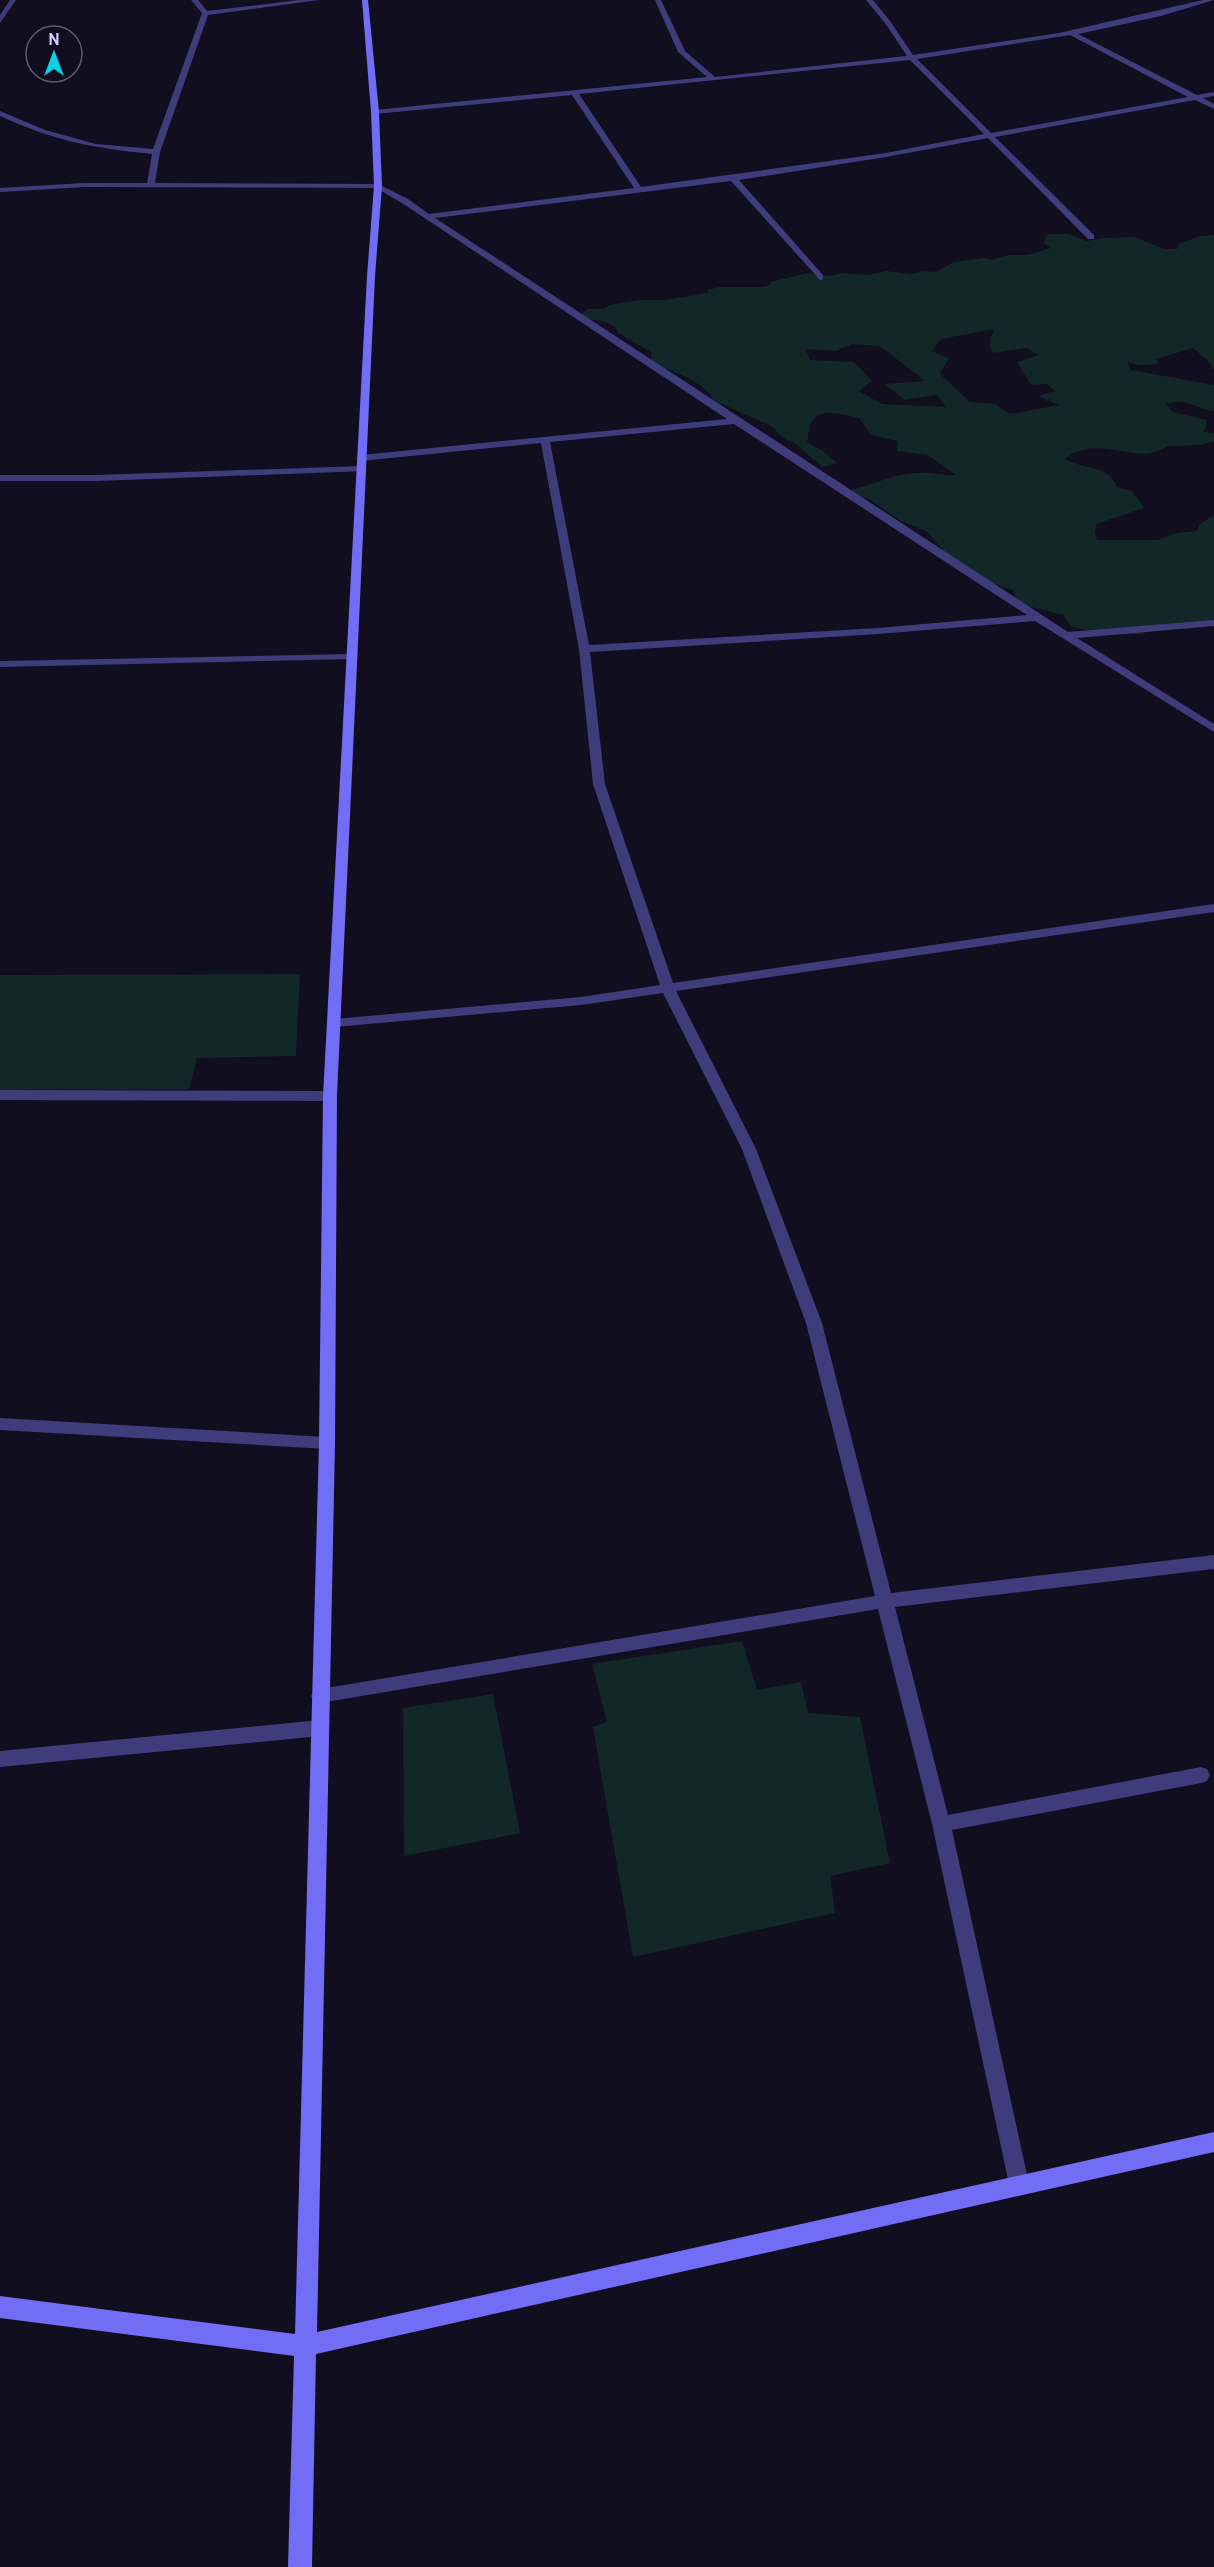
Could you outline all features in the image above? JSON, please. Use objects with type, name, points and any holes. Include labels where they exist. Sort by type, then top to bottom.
[{"type":"street","points":[[0,21],[13,0]]},
{"type":"street","points":[[194,0],[205,13]]},
{"type":"street","points":[[205,13],[315,0]]},
{"type":"street","points":[[300,2567],[327,1443],[330,1096],[370,276],[378,186],[375,112],[365,0]]},
{"type":"street","points":[[658,0],[682,52],[713,79]]},
{"type":"street","points":[[869,0],[888,22],[912,58],[1090,237]]},
{"type":"street","points":[[375,112],[912,58],[1073,34],[1131,22],[1211,0]]},
{"type":"street","points":[[151,184],[156,152],[205,13]]},
{"type":"street","points":[[1073,34],[1214,107]]},
{"type":"street","points":[[574,93],[639,190]]},
{"type":"street","points":[[427,217],[733,178],[886,155],[1214,94]]},
{"type":"street","points":[[0,113],[42,132],[96,146],[156,152]]},
{"type":"street","points":[[733,178],[820,277]]},
{"type":"street","points":[[0,190],[151,184],[378,186],[561,303],[735,422],[1035,618],[1214,729]]},
{"type":"street","points":[[0,478],[97,478],[362,464],[545,441],[735,422]]},
{"type":"street","points":[[545,441],[584,649],[599,784],[668,989],[749,1149],[814,1323],[941,1824],[1019,2184]]},
{"type":"street","points":[[584,649],[878,631],[1035,618]]},
{"type":"street","points":[[1064,636],[1214,622]]},
{"type":"street","points":[[0,664],[351,657]]},
{"type":"street","points":[[335,1023],[580,1001],[1214,908]]},
{"type":"street","points":[[0,1095],[330,1096]]},
{"type":"street","points":[[0,1424],[327,1443]]},
{"type":"street","points":[[320,1696],[886,1601],[1214,1562]]},
{"type":"street","points":[[0,1758],[320,1728]]},
{"type":"street","points":[[941,1824],[1201,1775]]},
{"type":"street","points":[[0,2307],[304,2346],[1214,2142]]},
{"type":"green space","points":[[1069,234],[1087,241],[1135,237],[1164,249],[1177,249],[1179,244],[1200,236],[1214,235],[1214,370],[1210,363],[1193,348],[1156,359],[1158,364],[1138,365],[1127,362],[1131,370],[1214,385],[1214,411],[1180,402],[1166,404],[1173,412],[1207,420],[1206,428],[1202,431],[1214,434],[1214,441],[1201,445],[1169,446],[1145,454],[1094,448],[1074,453],[1065,459],[1107,474],[1117,487],[1132,491],[1144,508],[1096,524],[1097,540],[1157,540],[1177,533],[1196,531],[1200,524],[1214,515],[1214,625],[1158,629],[1141,634],[1107,635],[1071,626],[1063,615],[1016,603],[1013,590],[994,584],[947,554],[926,531],[899,520],[869,499],[852,495],[852,489],[900,475],[922,473],[956,475],[928,455],[897,451],[898,441],[871,435],[859,418],[826,413],[815,418],[811,423],[807,442],[823,451],[837,463],[822,467],[771,426],[713,400],[710,394],[696,382],[652,364],[651,352],[618,333],[615,327],[581,315],[587,309],[603,309],[609,305],[639,300],[666,300],[708,293],[708,290],[719,287],[764,287],[770,285],[771,282],[807,273],[830,276],[843,273],[868,275],[886,271],[912,274],[924,271],[936,272],[954,262],[984,258],[993,260],[1008,255],[1028,255],[1051,248],[1044,243],[1046,236]],"holes":[[[994,329],[989,344],[993,353],[1027,348],[1039,355],[1017,362],[1031,385],[1047,384],[1055,391],[1038,396],[1059,405],[1010,414],[995,404],[970,402],[940,374],[949,358],[932,351],[941,339]],[[852,344],[880,346],[925,381],[884,384],[905,400],[937,395],[946,407],[882,404],[859,391],[872,381],[854,362],[810,360],[805,349],[836,351]]]},
{"type":"green space","points":[[300,974],[296,1056],[197,1058],[189,1089],[0,1090],[0,975]]},
{"type":"green space","points":[[742,1641],[757,1690],[801,1682],[808,1713],[860,1717],[890,1863],[830,1876],[835,1913],[633,1957],[593,1727],[607,1722],[592,1664]]},
{"type":"green space","points":[[493,1694],[520,1833],[404,1856],[403,1708]]}]
